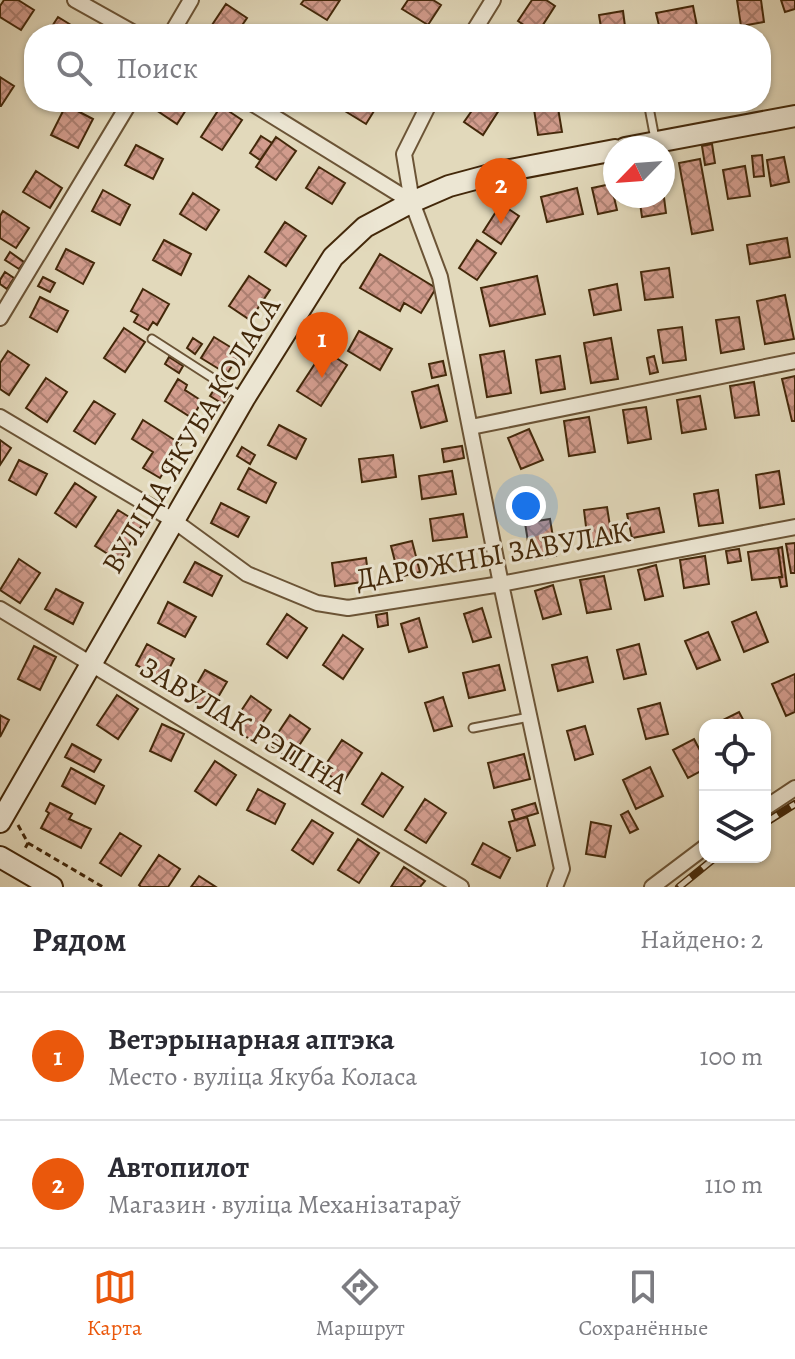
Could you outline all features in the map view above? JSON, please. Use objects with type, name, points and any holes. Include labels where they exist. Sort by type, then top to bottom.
[{"type":"main road","points":[[675,138],[795,116]]},
{"type":"main road","name":"ВУЛІЦА ЯКУБА КОЛАСА","points":[[7,822],[173,520],[333,257],[365,227],[449,186],[505,171],[603,152]]},
{"type":"main road","points":[[0,857],[52,887]]},
{"type":"street","points":[[75,0],[118,24]]},
{"type":"street","points":[[177,24],[191,0]]},
{"type":"street","points":[[478,24],[493,0]]},
{"type":"street","points":[[0,318],[124,112]]},
{"type":"street","points":[[266,112],[412,202]]},
{"type":"street","points":[[425,112],[404,154],[412,202],[440,277],[562,869],[555,887]]},
{"type":"street","points":[[471,427],[795,361]]},
{"type":"street","name":"ДАРОЖНЫ ЗАВУЛАК","points":[[0,417],[173,520],[247,574],[317,603],[348,608],[501,584],[795,527]]},
{"type":"street","name":"ЗАВУЛАК РЭПІНА","points":[[0,609],[461,887]]},
{"type":"street","points":[[771,804],[795,788]]},
{"type":"street","points":[[652,887],[699,852]]},
{"type":"lane","points":[[650,112],[654,136]]},
{"type":"lane","points":[[152,339],[244,399]]},
{"type":"lane","points":[[473,728],[529,717]]},
{"type":"path","points":[[7,822],[18,825],[28,843],[103,887]]},
{"type":"path","points":[[24,850],[28,843]]},
{"type":"building","points":[[4,0],[18,0],[34,10],[21,30],[0,17],[0,6]]},
{"type":"building","points":[[304,0],[340,0],[327,20],[301,4]]},
{"type":"building","points":[[408,0],[433,0],[441,5],[429,24],[402,9]]},
{"type":"building","points":[[532,0],[546,0],[555,6],[543,24],[522,24],[518,21]]},
{"type":"building","points":[[737,0],[761,0],[764,22],[741,24]]},
{"type":"building","points":[[781,0],[795,0],[795,9],[785,12]]},
{"type":"building","points":[[226,4],[247,18],[243,24],[213,24]]},
{"type":"building","points":[[693,6],[697,24],[659,24],[656,13]]},
{"type":"building","points":[[623,11],[625,24],[600,24],[599,15]]},
{"type":"building","points":[[58,17],[69,24],[53,24]]},
{"type":"building","points":[[0,77],[14,86],[1,106],[0,106]]},
{"type":"building","points":[[62,112],[80,112],[93,119],[78,148],[51,135]]},
{"type":"building","points":[[159,112],[185,112],[177,124]]},
{"type":"building","points":[[217,112],[230,112],[242,120],[222,150],[201,137]]},
{"type":"building","points":[[346,112],[373,112],[366,124]]},
{"type":"building","points":[[471,112],[498,112],[483,135],[464,122]]},
{"type":"building","points":[[534,112],[559,112],[562,132],[538,135]]},
{"type":"building","points":[[261,136],[272,143],[260,160],[250,153]]},
{"type":"building","points":[[276,137],[296,151],[276,180],[256,167]]},
{"type":"building","points":[[712,144],[715,163],[705,165],[702,146]]},
{"type":"building","points":[[136,145],[163,159],[153,179],[125,165]]},
{"type":"building","points":[[762,155],[764,176],[754,177],[752,156]]},
{"type":"building","points":[[784,157],[789,182],[771,186],[767,160]]},
{"type":"building","points":[[700,159],[713,230],[692,234],[679,163]]},
{"type":"building","points":[[745,166],[750,196],[728,199],[723,170]]},
{"type":"building","points":[[319,167],[345,183],[332,204],[306,188]]},
{"type":"building","points":[[36,171],[62,188],[50,208],[23,192]]},
{"type":"building","points":[[603,186],[603,208],[617,210],[598,214],[592,188]]},
{"type":"building","points":[[577,188],[583,214],[547,222],[541,197]]},
{"type":"building","points":[[103,190],[130,205],[120,225],[92,211]]},
{"type":"building","points":[[193,193],[219,210],[206,230],[180,214]]},
{"type":"building","points":[[501,204],[519,216],[501,244],[483,232]]},
{"type":"building","points":[[641,208],[665,208],[666,213],[642,217]]},
{"type":"building","points":[[3,211],[29,228],[16,248],[0,238],[0,216]]},
{"type":"building","points":[[285,222],[306,236],[286,266],[265,252]]},
{"type":"building","points":[[787,238],[790,257],[750,264],[747,245]]},
{"type":"building","points":[[164,240],[191,254],[181,275],[153,260]]},
{"type":"building","points":[[477,240],[496,253],[477,280],[459,268]]},
{"type":"building","points":[[66,249],[94,263],[83,284],[56,269]]},
{"type":"building","points":[[10,252],[24,262],[19,269],[5,260]]},
{"type":"building","points":[[380,254],[436,288],[421,313],[404,303],[400,311],[360,288]]},
{"type":"building","points":[[669,268],[673,297],[645,300],[641,272]]},
{"type":"building","points":[[5,272],[14,278],[7,289],[0,284]]},
{"type":"building","points":[[249,276],[270,290],[250,320],[229,306]]},
{"type":"building","points":[[537,276],[545,314],[490,326],[481,288]]},
{"type":"building","points":[[43,277],[55,283],[50,292],[38,286]]},
{"type":"building","points":[[617,284],[621,310],[594,315],[589,290]]},
{"type":"building","points":[[143,289],[169,304],[157,325],[153,322],[148,330],[134,322],[138,315],[131,311]]},
{"type":"building","points":[[785,295],[794,339],[765,344],[757,301]]},
{"type":"building","points":[[40,297],[68,311],[57,332],[30,317]]},
{"type":"building","points":[[739,317],[744,349],[721,353],[716,320]]},
{"type":"building","points":[[682,327],[686,360],[663,363],[658,330]]},
{"type":"building","points":[[124,328],[145,342],[125,372],[104,358]]},
{"type":"building","points":[[359,331],[392,349],[380,370],[348,351]]},
{"type":"building","points":[[214,337],[240,353],[227,374],[201,358]]},
{"type":"building","points":[[193,338],[202,344],[195,354],[187,348]]},
{"type":"building","points":[[611,338],[618,379],[591,383],[584,343]]},
{"type":"building","points":[[324,350],[347,365],[321,406],[297,391]]},
{"type":"building","points":[[8,351],[29,365],[9,395],[0,389],[0,363]]},
{"type":"building","points":[[504,351],[511,393],[487,397],[480,355]]},
{"type":"building","points":[[560,356],[565,389],[541,393],[536,360]]},
{"type":"building","points":[[654,356],[658,372],[650,374],[647,358]]},
{"type":"building","points":[[169,357],[183,366],[179,373],[165,364]]},
{"type":"building","points":[[443,361],[446,375],[432,378],[429,364]]},
{"type":"building","points":[[795,376],[795,421],[792,421],[782,379]]},
{"type":"building","points":[[46,378],[67,392],[47,422],[26,408]]},
{"type":"building","points":[[178,379],[187,385],[185,390],[202,401],[192,418],[165,401]]},
{"type":"building","points":[[754,382],[759,415],[735,418],[730,386]]},
{"type":"building","points":[[438,385],[447,421],[421,428],[412,392]]},
{"type":"building","points":[[215,388],[229,396],[223,404],[210,396]]},
{"type":"building","points":[[700,396],[706,429],[682,433],[677,400]]},
{"type":"building","points":[[94,401],[115,414],[95,444],[74,431]]},
{"type":"building","points":[[646,407],[651,439],[628,443],[623,410]]},
{"type":"building","points":[[589,417],[595,452],[569,456],[564,421]]},
{"type":"building","points":[[143,420],[181,444],[160,478],[143,468],[153,452],[132,439]]},
{"type":"building","points":[[279,425],[306,439],[296,459],[268,445]]},
{"type":"building","points":[[529,429],[543,460],[521,469],[508,438]]},
{"type":"building","points":[[0,440],[11,448],[0,465]]},
{"type":"building","points":[[462,446],[464,458],[444,462],[442,449]]},
{"type":"building","points":[[242,447],[255,455],[250,464],[237,456]]},
{"type":"building","points":[[393,455],[396,477],[362,482],[359,459]]},
{"type":"building","points":[[19,460],[47,474],[36,495],[9,480]]},
{"type":"building","points":[[249,468],[276,483],[266,503],[238,489]]},
{"type":"building","points":[[452,471],[456,494],[422,499],[419,476]]},
{"type":"building","points":[[779,471],[784,504],[760,508],[756,475]]},
{"type":"building","points":[[75,483],[96,497],[76,527],[55,513]]},
{"type":"building","points":[[718,490],[723,523],[699,526],[694,494]]},
{"type":"building","points":[[221,503],[249,517],[238,537],[211,523]]},
{"type":"building","points":[[607,507],[612,539],[588,543],[584,510]]},
{"type":"building","points":[[659,508],[664,532],[632,538],[627,514]]},
{"type":"building","points":[[118,510],[142,525],[119,561],[95,546]]},
{"type":"building","points":[[463,514],[467,537],[433,541],[430,519]]},
{"type":"building","points":[[550,519],[556,556],[531,560],[525,523]]},
{"type":"building","points":[[412,541],[420,572],[399,577],[391,546]]},
{"type":"building","points":[[795,543],[795,573],[791,573],[786,544]]},
{"type":"building","points":[[782,547],[787,586],[781,587],[778,548]]},
{"type":"building","points":[[778,548],[782,577],[752,580],[748,552]]},
{"type":"building","points":[[739,549],[741,561],[728,563],[726,551]]},
{"type":"building","points":[[705,556],[709,584],[684,588],[680,560]]},
{"type":"building","points":[[366,558],[369,581],[335,586],[332,563]]},
{"type":"building","points":[[19,559],[40,573],[20,603],[0,590]]},
{"type":"building","points":[[195,562],[222,576],[212,596],[184,582]]},
{"type":"building","points":[[656,565],[663,596],[645,600],[638,570]]},
{"type":"building","points":[[604,576],[611,609],[587,613],[580,580]]},
{"type":"building","points":[[553,585],[561,614],[543,619],[535,591]]},
{"type":"building","points":[[56,589],[83,603],[73,624],[45,609]]},
{"type":"building","points":[[168,602],[196,617],[185,637],[158,623]]},
{"type":"building","points":[[482,608],[491,637],[473,642],[464,614]]},
{"type":"building","points":[[756,612],[768,642],[744,652],[732,622]]},
{"type":"building","points":[[387,613],[388,625],[378,627],[376,615]]},
{"type":"building","points":[[287,614],[307,628],[287,658],[267,644]]},
{"type":"building","points":[[419,618],[427,647],[409,652],[401,624]]},
{"type":"building","points":[[708,632],[720,660],[697,669],[685,641]]},
{"type":"building","points":[[343,635],[363,649],[343,679],[323,665]]},
{"type":"building","points":[[147,644],[174,659],[164,679],[136,665]]},
{"type":"building","points":[[639,644],[646,674],[624,679],[617,650]]},
{"type":"building","points":[[34,646],[56,657],[40,690],[18,679]]},
{"type":"building","points":[[587,657],[593,682],[558,691],[552,665]]},
{"type":"building","points":[[499,665],[505,690],[469,698],[463,673]]},
{"type":"building","points":[[205,670],[227,682],[210,711],[189,698]]},
{"type":"building","points":[[795,674],[795,712],[786,716],[772,684]]},
{"type":"building","points":[[117,695],[138,709],[118,739],[97,725]]},
{"type":"building","points":[[251,696],[271,710],[251,740],[231,726]]},
{"type":"building","points":[[443,697],[452,726],[434,731],[425,703]]},
{"type":"building","points":[[660,703],[668,734],[646,739],[638,709]]},
{"type":"building","points":[[739,712],[743,719],[725,719]]},
{"type":"building","points":[[0,715],[9,720],[0,737]]},
{"type":"building","points":[[290,715],[310,729],[290,759],[270,745]]},
{"type":"building","points":[[162,724],[184,734],[171,761],[150,751]]},
{"type":"building","points":[[585,726],[593,754],[575,760],[567,731]]},
{"type":"building","points":[[694,739],[699,749],[699,772],[688,778],[673,750]]},
{"type":"building","points":[[342,740],[362,753],[342,784],[322,770]]},
{"type":"building","points":[[72,744],[101,760],[94,772],[65,757]]},
{"type":"building","points":[[524,754],[530,779],[494,788],[488,763]]},
{"type":"building","points":[[215,761],[236,775],[216,805],[195,791]]},
{"type":"building","points":[[650,767],[663,796],[636,809],[623,780]]},
{"type":"building","points":[[71,768],[104,786],[95,804],[62,786]]},
{"type":"building","points":[[382,773],[403,787],[383,817],[362,804]]},
{"type":"building","points":[[258,789],[285,804],[275,824],[247,810]]},
{"type":"building","points":[[425,799],[446,813],[426,843],[405,830]]},
{"type":"building","points":[[50,803],[72,814],[69,819],[91,829],[81,848],[41,828],[49,813],[46,811]]},
{"type":"building","points":[[535,803],[538,813],[515,820],[512,810]]},
{"type":"building","points":[[628,811],[638,829],[630,833],[621,815]]},
{"type":"building","points":[[527,817],[535,845],[517,851],[509,822]]},
{"type":"building","points":[[312,820],[333,833],[313,864],[292,850]]},
{"type":"building","points":[[591,822],[611,826],[605,857],[586,854]]},
{"type":"building","points":[[120,833],[141,846],[121,876],[100,863]]},
{"type":"building","points":[[358,839],[379,853],[359,883],[338,870]]},
{"type":"building","points":[[483,843],[510,858],[500,878],[472,864]]},
{"type":"building","points":[[159,855],[180,869],[168,887],[141,887],[139,885]]},
{"type":"building","points":[[404,867],[425,881],[420,887],[391,887]]},
{"type":"building","points":[[199,876],[216,887],[191,887]]},
{"type":"railway","points":[[771,819],[795,804]]},
{"type":"railway","points":[[679,887],[709,863]]},
{"type":"place","name":"Автопилот","points":[[501,224]]},
{"type":"place","name":"Ветэрынарная аптэка","points":[[322,378]]}]
